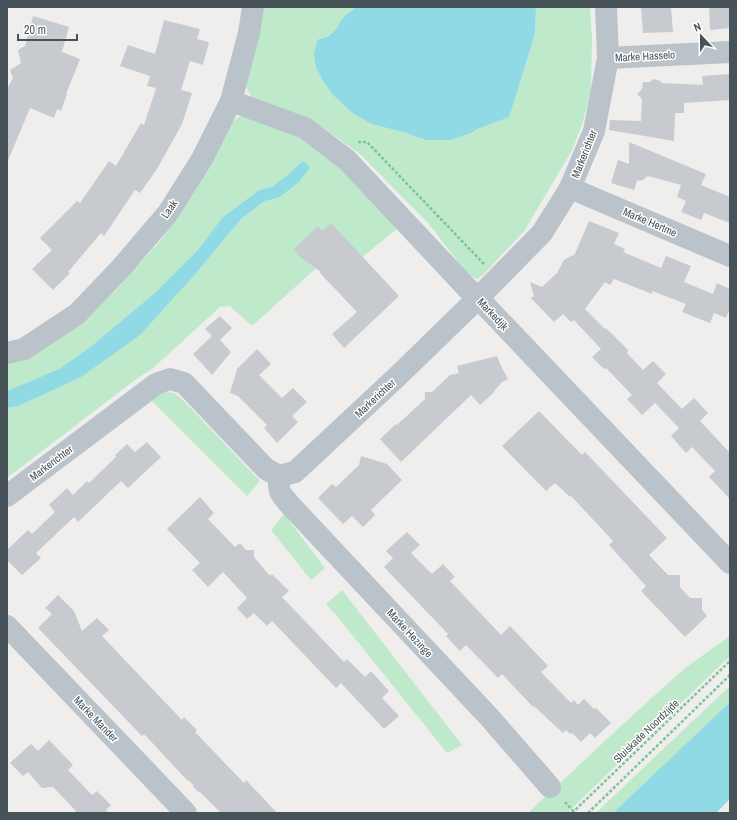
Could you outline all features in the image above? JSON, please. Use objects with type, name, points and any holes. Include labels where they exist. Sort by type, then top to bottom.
[{"type":"street","name":"Laak","points":[[7,353],[24,349],[77,314],[121,268],[168,213],[202,159],[231,100],[249,33],[254,7]]},
{"type":"street","name":"Markerichter","points":[[7,496],[156,384],[170,379],[184,383],[266,470],[279,476],[295,472],[401,373],[542,233],[570,188],[594,131],[608,58],[606,7]]},
{"type":"street","name":"Marke Hasselo","points":[[608,58],[730,52]]},
{"type":"street","name":"Markedijk","points":[[231,100],[305,128],[347,160],[730,563]]},
{"type":"street","name":"Marke Hertme","points":[[570,188],[730,256]]},
{"type":"street","name":"Marke Hezinge","points":[[279,476],[278,487],[281,494],[291,506],[490,718],[550,787]]},
{"type":"street","name":"Marke Mander","points":[[7,626],[186,813]]},
{"type":"path","name":"Sluiskade Noordzijde","points":[[572,813],[730,661]]},
{"type":"path","name":"Sluiskade Noordzijde","points":[[588,813],[730,675]]},
{"type":"green space","points":[[261,7],[356,7],[348,13],[334,32],[323,38],[403,132],[426,140],[471,133],[477,129],[526,64],[535,32],[536,7],[590,7],[592,37],[591,90],[582,125],[572,150],[525,230],[483,275],[477,279],[468,275],[429,224],[361,155],[325,129],[296,114],[257,100],[251,96],[246,87]]},
{"type":"green space","points":[[239,117],[249,117],[288,130],[334,161],[398,228],[339,276],[324,261],[252,326],[230,306],[220,307],[152,369],[135,380],[7,478],[7,408],[18,406],[197,272],[242,218],[265,201],[278,198],[302,161],[290,173],[272,187],[259,190],[222,218],[198,250],[156,292],[89,348],[59,369],[7,391],[7,364],[24,358],[85,318],[116,290],[160,241],[195,191],[229,124]]},
{"type":"green space","points":[[165,392],[174,393],[185,402],[260,481],[247,496],[150,399]]},
{"type":"green space","points":[[284,514],[325,568],[311,580],[271,530]]},
{"type":"green space","points":[[342,590],[462,745],[447,753],[326,604]]},
{"type":"green space","points":[[730,636],[730,656],[567,813],[528,813],[685,668]]},
{"type":"green space","points":[[730,686],[730,702],[613,813],[596,813],[641,770]]},
{"type":"water","points":[[356,7],[536,7],[535,32],[509,117],[450,140],[426,140],[372,124],[354,114],[334,96],[323,81],[316,67],[314,55],[316,44],[319,39],[330,35],[344,17]]},
{"type":"water","points":[[302,161],[310,168],[299,182],[278,198],[265,201],[242,218],[197,272],[140,335],[81,377],[18,406],[7,408],[7,391],[59,369],[89,348],[156,292],[198,250],[222,218],[259,190],[272,187],[290,173]]},
{"type":"water","points":[[730,702],[730,799],[716,813],[613,813]]},
{"type":"building","points":[[641,7],[671,7],[673,32],[643,33]]},
{"type":"building","points":[[709,7],[730,7],[730,28],[710,30]]},
{"type":"building","points":[[33,16],[69,27],[62,52],[80,59],[61,111],[57,109],[54,118],[30,108],[7,163],[7,89],[13,78],[10,70],[21,63],[18,50],[25,46]]},
{"type":"building","points":[[164,20],[200,29],[197,39],[209,42],[203,65],[190,61],[181,90],[192,93],[182,124],[157,169],[140,193],[135,190],[104,236],[101,233],[68,272],[70,273],[53,290],[32,269],[52,250],[40,238],[77,201],[80,203],[109,161],[116,166],[141,123],[144,125],[156,88],[147,86],[150,76],[120,66],[128,45],[155,54]]},
{"type":"building","points":[[730,74],[730,100],[684,103],[684,113],[675,113],[674,141],[609,130],[610,120],[641,121],[642,99],[637,94],[642,89],[643,82],[650,82],[653,79],[659,80],[662,83],[703,85],[702,76]]},
{"type":"building","points":[[629,142],[706,174],[701,185],[730,197],[730,223],[704,213],[701,220],[681,212],[686,201],[677,197],[681,185],[648,176],[643,180],[637,181],[634,190],[611,183],[618,160],[629,164]]},
{"type":"building","points":[[589,221],[619,233],[614,244],[625,249],[623,252],[661,268],[666,256],[691,266],[684,282],[713,294],[717,283],[730,289],[730,309],[726,318],[714,313],[710,323],[682,312],[686,304],[652,291],[652,294],[614,279],[610,285],[605,282],[585,309],[628,350],[627,353],[643,370],[653,361],[666,374],[657,383],[682,409],[694,398],[708,413],[700,421],[730,453],[730,499],[709,477],[715,471],[692,447],[686,453],[671,436],[679,428],[655,403],[642,415],[627,399],[632,395],[606,368],[604,369],[592,357],[601,349],[574,320],[571,322],[563,314],[554,322],[531,298],[534,296],[530,282],[542,287],[557,273],[564,260],[573,255],[574,256]]},
{"type":"building","points":[[331,223],[399,296],[344,348],[332,334],[357,312],[320,273],[321,272],[300,257],[294,249],[318,226],[322,231]]},
{"type":"building","points":[[220,316],[232,328],[220,340],[231,352],[212,375],[193,354],[212,336],[205,329]]},
{"type":"building","points":[[257,349],[271,364],[259,375],[282,398],[293,388],[307,402],[292,416],[298,422],[277,443],[264,428],[267,425],[238,396],[230,393],[237,369]]},
{"type":"building","points":[[497,356],[508,379],[502,382],[480,405],[471,395],[401,462],[380,439],[425,399],[425,392],[432,392],[450,375],[459,373],[457,366]]},
{"type":"building","points":[[539,411],[582,455],[585,452],[667,538],[649,555],[668,575],[680,575],[680,587],[690,598],[702,598],[702,610],[707,616],[685,637],[641,591],[646,586],[609,545],[613,541],[571,496],[570,497],[555,483],[546,491],[502,446]]},
{"type":"building","points":[[147,442],[161,457],[128,488],[121,481],[78,522],[74,517],[36,553],[41,558],[22,575],[7,560],[7,550],[28,530],[32,534],[55,512],[49,505],[67,488],[73,495],[87,481],[89,483],[127,444],[135,452]]},
{"type":"building","points":[[361,456],[387,464],[402,480],[371,510],[375,515],[363,527],[352,516],[343,524],[318,498],[332,484],[336,487],[359,465]]},
{"type":"building","points":[[200,497],[214,513],[208,519],[235,547],[240,543],[246,550],[254,550],[254,557],[270,576],[272,574],[289,591],[282,597],[344,662],[347,659],[365,677],[371,671],[389,691],[382,698],[399,716],[384,729],[341,683],[336,688],[272,621],[267,626],[254,613],[247,619],[237,608],[247,598],[223,572],[208,587],[192,570],[200,563],[167,529]]},
{"type":"building","points":[[407,532],[420,545],[411,553],[432,574],[443,564],[455,577],[450,581],[501,635],[510,626],[548,666],[541,672],[571,703],[574,700],[578,705],[584,699],[594,709],[596,708],[611,723],[595,738],[590,733],[581,742],[572,733],[570,734],[566,730],[563,733],[534,706],[533,707],[502,674],[498,678],[466,645],[460,651],[446,636],[448,634],[384,567],[393,558],[386,551]]},
{"type":"building","points":[[58,595],[74,611],[82,631],[97,618],[109,630],[102,636],[182,720],[184,717],[197,730],[195,732],[244,783],[246,780],[277,813],[221,813],[200,792],[197,791],[193,784],[186,779],[144,734],[142,736],[38,628],[52,614],[45,608]]},
{"type":"building","points":[[49,740],[73,765],[68,770],[92,795],[97,791],[111,805],[106,810],[109,813],[74,813],[76,811],[53,787],[42,788],[28,772],[23,776],[10,763],[31,744],[38,751]]}]
